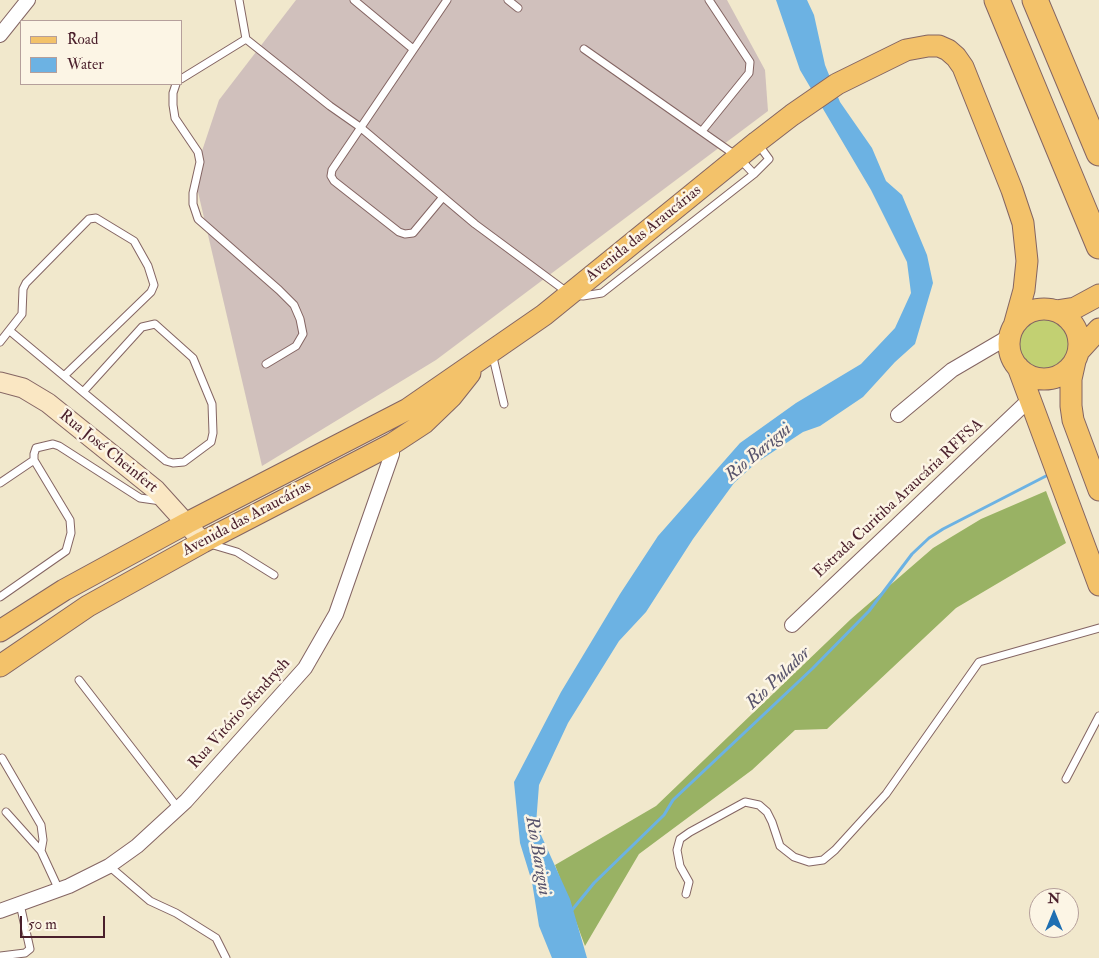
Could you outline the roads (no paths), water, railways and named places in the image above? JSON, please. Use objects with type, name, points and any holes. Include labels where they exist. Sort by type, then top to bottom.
[{"type":"highway","points":[[997,0],[1097,241]]},
{"type":"highway","points":[[1035,0],[1099,154]]},
{"type":"main road","name":"Avenida das Araucárias","points":[[0,631],[64,590],[187,523],[408,409],[544,315],[738,157],[805,106],[837,84],[906,50],[939,46],[948,50],[956,57],[963,67],[1019,209],[1024,230],[1027,261]]},
{"type":"main road","points":[[1027,261],[1041,302],[1065,316],[1077,332],[1079,342],[1070,392],[1073,420],[1099,490]]},
{"type":"main road","points":[[1027,261],[1024,290],[1009,347],[1099,585]]},
{"type":"main road","points":[[1012,331],[1021,318],[1029,313],[1038,310],[1075,308],[1099,295]]},
{"type":"main road","points":[[1018,367],[1026,374],[1037,378],[1048,379],[1059,376],[1068,370],[1076,356],[1099,329]]},
{"type":"main road","name":"Avenida das Araucárias","points":[[0,666],[88,606],[203,542],[392,444],[424,423],[438,410],[486,355]]},
{"type":"main road","points":[[392,444],[400,422],[408,409]]},
{"type":"street","points":[[0,35],[28,0]]},
{"type":"street","points":[[898,415],[952,370],[1012,331]]},
{"type":"street","name":"Rua José Cheinfert","points":[[0,382],[23,388],[42,398],[144,480],[167,501],[203,542]]},
{"type":"street","name":"Estrada Curitiba Araucária RFFSA","points":[[792,625],[1030,400]]},
{"type":"street","name":"Rua Vitório Sfendrysh","points":[[0,911],[59,890],[109,866],[137,846],[178,808],[305,668],[336,614],[392,454],[392,444]]},
{"type":"lane","points":[[239,0],[246,38],[360,128],[475,224],[571,294],[583,296],[602,293],[754,174],[770,159],[757,142]]},
{"type":"lane","points":[[354,0],[414,49]]},
{"type":"lane","points":[[443,197],[413,233],[405,234],[399,232],[334,181],[331,176],[332,170],[447,0]]},
{"type":"lane","points":[[508,0],[518,8]]},
{"type":"lane","points":[[702,131],[749,72],[750,62],[709,0]]},
{"type":"lane","points":[[182,78],[246,38]]},
{"type":"lane","points":[[584,49],[738,157],[754,174]]},
{"type":"lane","points":[[176,85],[173,93],[175,118],[198,152],[200,162],[193,193],[198,219],[279,290],[294,305],[300,319],[303,334],[296,346],[266,364]]},
{"type":"lane","points":[[0,342],[22,314],[23,289],[26,282],[89,219],[96,218],[134,241],[153,278],[154,285],[151,292],[64,376]]},
{"type":"lane","points":[[10,331],[83,392],[166,461],[173,463],[184,462],[211,442],[213,433],[212,404],[194,358],[155,324],[142,327],[83,392]]},
{"type":"lane","points":[[486,355],[504,404]]},
{"type":"lane","points":[[0,597],[66,551],[71,533],[70,520],[34,460],[36,448],[53,444],[59,446],[140,498],[167,501]]},
{"type":"lane","points":[[0,483],[34,460]]},
{"type":"lane","points":[[203,542],[237,552],[274,575]]},
{"type":"lane","points":[[686,894],[689,882],[680,866],[676,850],[680,839],[690,832],[745,802],[759,805],[767,812],[780,846],[794,857],[809,862],[823,860],[835,850],[886,794],[979,662],[1099,628]]},
{"type":"lane","points":[[79,680],[178,808]]},
{"type":"lane","points":[[1066,779],[1099,716]]},
{"type":"lane","points":[[2,758],[41,825],[43,840],[41,851]]},
{"type":"lane","points":[[6,812],[41,851],[59,890]]},
{"type":"lane","points":[[109,866],[150,901],[176,913],[216,938],[226,958]]},
{"type":"lane","points":[[0,956],[25,953],[30,949],[20,904]]},
{"type":"water","name":"Rio Barigui","points":[[776,0],[807,0],[814,15],[825,65],[840,102],[872,148],[886,181],[902,195],[927,255],[933,283],[915,344],[895,362],[863,397],[820,426],[803,432],[756,463],[734,483],[693,539],[646,612],[619,641],[568,723],[539,785],[536,824],[570,899],[587,958],[552,958],[539,926],[532,882],[520,843],[514,782],[561,692],[620,594],[658,536],[740,443],[796,403],[861,364],[895,328],[911,293],[907,262],[871,190],[800,70]]},
{"type":"waterway","name":"Rio Pulador","points":[[572,910],[594,883],[664,815],[673,800],[813,668],[869,611],[912,554],[929,538],[1046,476]]}]
